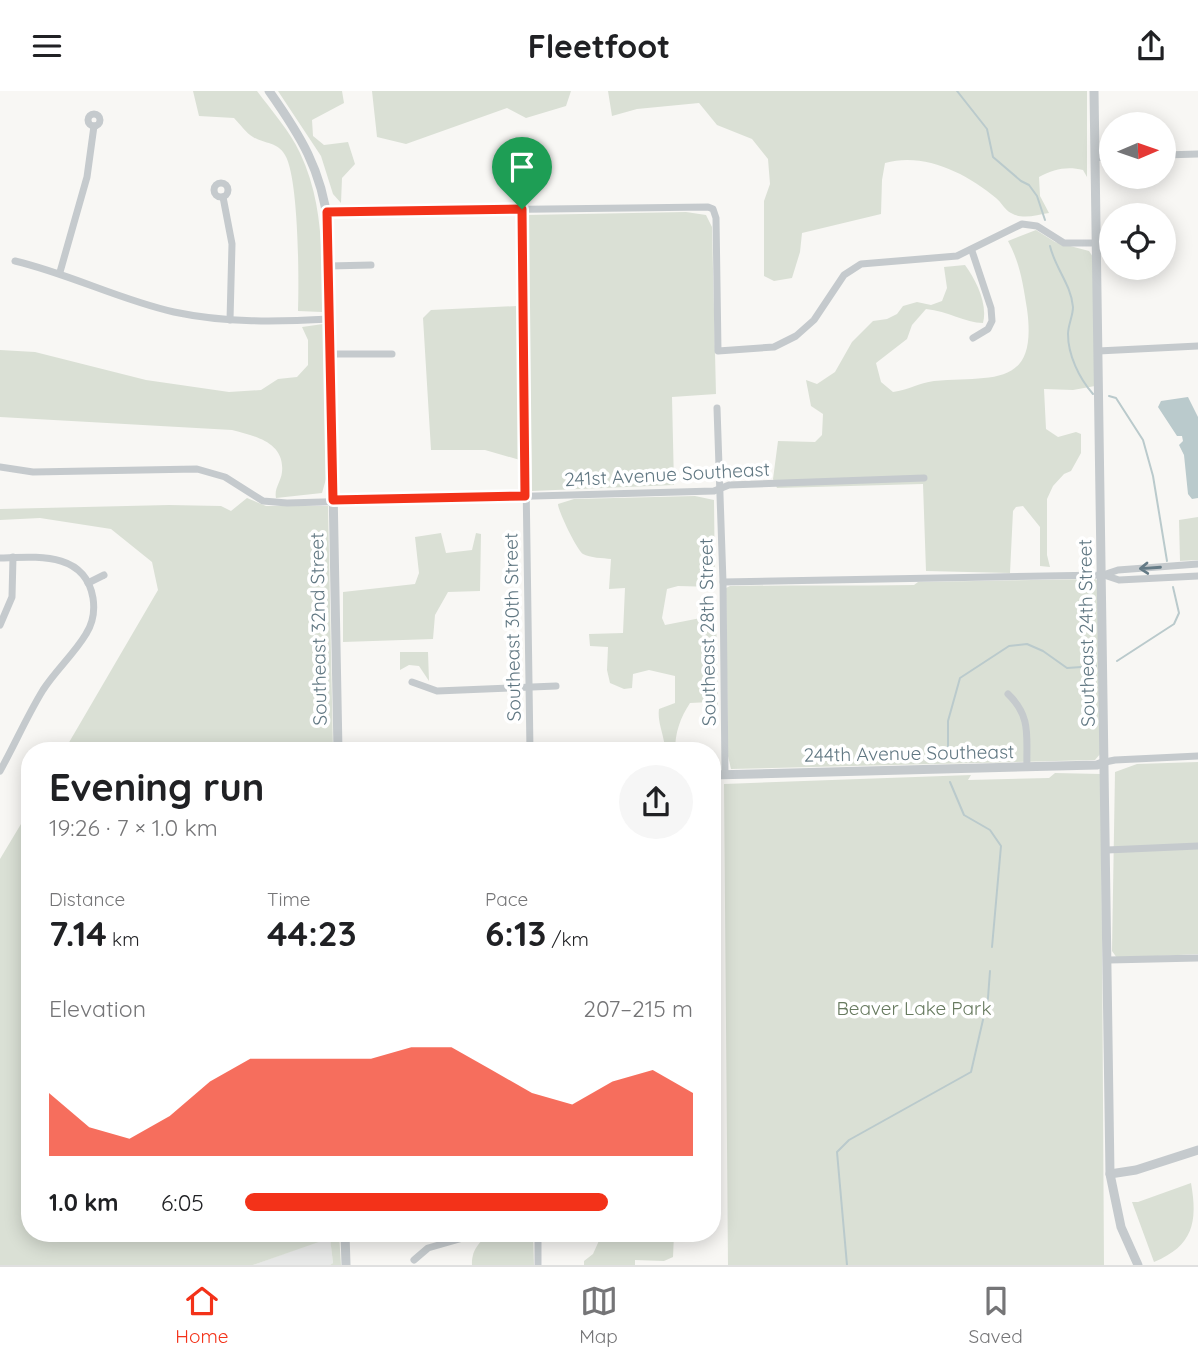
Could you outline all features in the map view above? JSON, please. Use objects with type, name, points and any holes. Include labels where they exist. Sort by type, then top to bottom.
[{"type":"street","name":"Southeast 32nd Street","points":[[269,91],[313,161],[327,212],[338,742]]},
{"type":"street","name":"Southeast 24th Street","points":[[1094,91],[1109,960],[1110,1174],[1121,1227],[1138,1265]]},
{"type":"street","points":[[60,272],[87,177],[94,126]]},
{"type":"street","points":[[1176,155],[1198,154]]},
{"type":"street","points":[[1095,158],[1099,158]]},
{"type":"street","points":[[223,197],[232,244],[230,320]]},
{"type":"street","points":[[327,212],[708,207],[713,209],[716,218],[718,351],[774,347],[796,336],[814,320],[844,275],[861,264],[950,257],[972,251],[1007,229],[1022,224],[1037,226],[1064,243],[1097,243]]},
{"type":"street","name":"Southeast 30th Street","points":[[522,209],[530,742]]},
{"type":"street","points":[[972,251],[992,316],[988,329],[973,338]]},
{"type":"street","points":[[15,261],[60,272],[108,292],[172,312],[230,320],[279,322],[330,319]]},
{"type":"street","points":[[329,266],[371,265]]},
{"type":"street","points":[[1098,351],[1198,346]]},
{"type":"street","points":[[331,354],[392,354]]},
{"type":"street","name":"Southeast 28th Street","points":[[717,408],[723,582],[725,775]]},
{"type":"street","name":"241st Avenue Southeast","points":[[0,467],[33,472],[197,469],[225,477],[263,501],[288,503],[720,489],[729,485],[924,478]]},
{"type":"street","points":[[0,558],[60,559],[74,566],[89,584],[94,612],[86,633],[44,689],[0,771]]},
{"type":"street","points":[[0,625],[12,597],[13,558]]},
{"type":"street","points":[[723,582],[1103,575],[1118,570],[1198,564]]},
{"type":"street","points":[[89,584],[104,575]]},
{"type":"street","points":[[1103,575],[1119,580],[1198,576]]},
{"type":"street","points":[[412,682],[437,691],[556,686]]},
{"type":"street","points":[[1008,694],[1022,709],[1026,720],[1027,768]]},
{"type":"street","points":[[1105,762],[1115,759],[1198,756]]},
{"type":"street","name":"244th Avenue Southeast","points":[[721,775],[1027,768],[1105,762]]},
{"type":"street","points":[[1107,851],[1198,846]]},
{"type":"street","points":[[1109,960],[1198,958]]},
{"type":"street","points":[[1110,1174],[1136,1170],[1198,1150]]},
{"type":"street","points":[[345,1242],[346,1265]]},
{"type":"street","points":[[414,1261],[428,1248],[449,1242]]},
{"type":"street","points":[[538,1242],[538,1265]]},
{"type":"shaded area","points":[[1188,397],[1198,417],[1198,498],[1192,499],[1188,494],[1184,455],[1179,445],[1183,441],[1182,436],[1177,436],[1158,407],[1161,401]]},
{"type":"shaded area","points":[[316,1242],[331,1242],[333,1263],[330,1265],[253,1265]]},
{"type":"green space","points":[[193,91],[257,91],[296,145],[308,172],[318,211],[322,312],[298,311],[296,207],[290,167],[285,155],[275,145],[250,135],[234,118],[199,116]]},
{"type":"green space","points":[[278,91],[342,91],[344,103],[312,120],[313,136],[324,145],[348,142],[355,164],[342,178],[341,203],[333,194],[321,156]]},
{"type":"green space","points":[[372,91],[571,91],[566,106],[526,118],[507,108],[406,144],[377,137]]},
{"type":"green space","points":[[608,91],[1087,91],[1087,177],[1083,170],[1066,168],[1039,177],[1040,196],[1049,213],[1025,217],[1011,213],[971,180],[944,167],[915,160],[885,163],[881,214],[802,233],[800,252],[792,278],[774,281],[764,276],[764,201],[770,184],[768,159],[752,139],[717,125],[699,103],[637,109],[612,116]]},
{"type":"green space","points":[[686,212],[706,215],[712,227],[716,394],[672,397],[674,485],[532,491],[527,215]]},
{"type":"green space","points":[[1036,230],[1055,242],[1089,251],[1093,257],[1095,386],[1073,390],[1044,389],[1046,429],[1058,437],[1076,432],[1081,434],[1081,453],[1071,471],[1064,474],[1053,486],[1047,499],[1047,555],[1050,567],[1040,566],[1040,527],[1023,506],[1016,507],[1013,511],[1010,573],[926,571],[923,484],[777,488],[773,479],[778,441],[815,442],[822,435],[823,414],[811,406],[806,380],[817,384],[835,372],[852,342],[873,321],[897,314],[903,306],[917,302],[931,305],[942,301],[947,288],[944,267],[965,265],[980,293],[984,308],[983,323],[926,309],[912,325],[907,339],[876,363],[881,382],[893,392],[934,381],[992,377],[1018,366],[1025,353],[1029,335],[1027,309],[1018,266],[1008,241]]},
{"type":"green space","points":[[517,306],[520,460],[485,450],[431,450],[423,318],[431,310]]},
{"type":"green space","points":[[323,324],[326,479],[322,493],[276,498],[282,472],[279,454],[267,442],[232,430],[0,417],[0,350],[35,352],[146,380],[229,392],[261,390],[278,379],[297,377],[308,365],[308,340],[302,327]]},
{"type":"green space","points":[[695,496],[714,500],[715,587],[678,586],[667,589],[662,618],[665,625],[716,615],[718,708],[710,702],[690,703],[683,714],[676,742],[664,742],[659,719],[659,709],[675,703],[675,676],[649,670],[633,674],[632,688],[624,689],[610,683],[607,670],[608,647],[590,646],[589,634],[623,633],[625,588],[609,589],[611,559],[583,554],[568,530],[558,504],[574,499]]},
{"type":"green space","points":[[247,498],[266,506],[328,506],[333,742],[69,742],[158,590],[152,562],[111,529],[40,518],[0,520],[0,509],[169,505],[221,506],[231,511]]},
{"type":"green space","points":[[1198,517],[1198,560],[1180,561],[1179,520]]},
{"type":"green space","points":[[441,533],[446,553],[472,550],[476,533],[481,534],[480,591],[448,592],[435,615],[433,639],[343,642],[343,592],[415,584],[419,573],[415,537]]},
{"type":"green space","points":[[1095,579],[1101,753],[1095,760],[731,769],[728,756],[726,588]]},
{"type":"green space","points":[[400,652],[428,652],[429,681],[419,666],[409,665],[400,670]]},
{"type":"green space","points":[[1198,762],[1198,954],[1117,958],[1112,951],[1115,772],[1137,764]]},
{"type":"green space","name":"Beaver Lake Park","points":[[1055,773],[1101,774],[1104,1265],[728,1265],[724,784],[971,775],[968,780],[1049,778]]},
{"type":"green space","points":[[21,824],[21,1242],[319,1242],[253,1265],[0,1265],[0,859]]},
{"type":"green space","points":[[1191,1183],[1194,1210],[1190,1231],[1177,1248],[1154,1262],[1132,1202]]},
{"type":"green space","points":[[330,1242],[340,1242],[341,1265],[330,1265],[333,1263]]},
{"type":"green space","points":[[482,1242],[533,1242],[534,1265],[472,1265],[477,1246]]},
{"type":"green space","points":[[598,1242],[674,1242],[673,1257],[664,1261],[635,1260],[635,1265],[584,1265],[584,1261],[593,1254]]},
{"type":"waterway","points":[[957,91],[987,129],[993,157],[1029,185],[1037,196],[1045,220]]},
{"type":"waterway","points":[[1050,246],[1072,299],[1073,310],[1068,334],[1072,358],[1093,394]]},
{"type":"waterway","points":[[1109,396],[1116,398],[1143,440],[1153,476],[1167,561]]},
{"type":"waterway","points":[[1117,661],[1174,624],[1179,613],[1173,587]]},
{"type":"waterway","points":[[948,753],[948,721],[960,678],[1009,646],[1027,644],[1043,651],[1067,668],[1096,666]]},
{"type":"waterway","points":[[950,782],[964,815],[990,830],[1001,846],[992,947]]},
{"type":"waterway","points":[[847,1265],[837,1152],[849,1140],[971,1072],[988,998],[990,971]]},
{"type":"route","points":[[522,209],[525,496],[333,500],[327,212],[522,209]]}]
